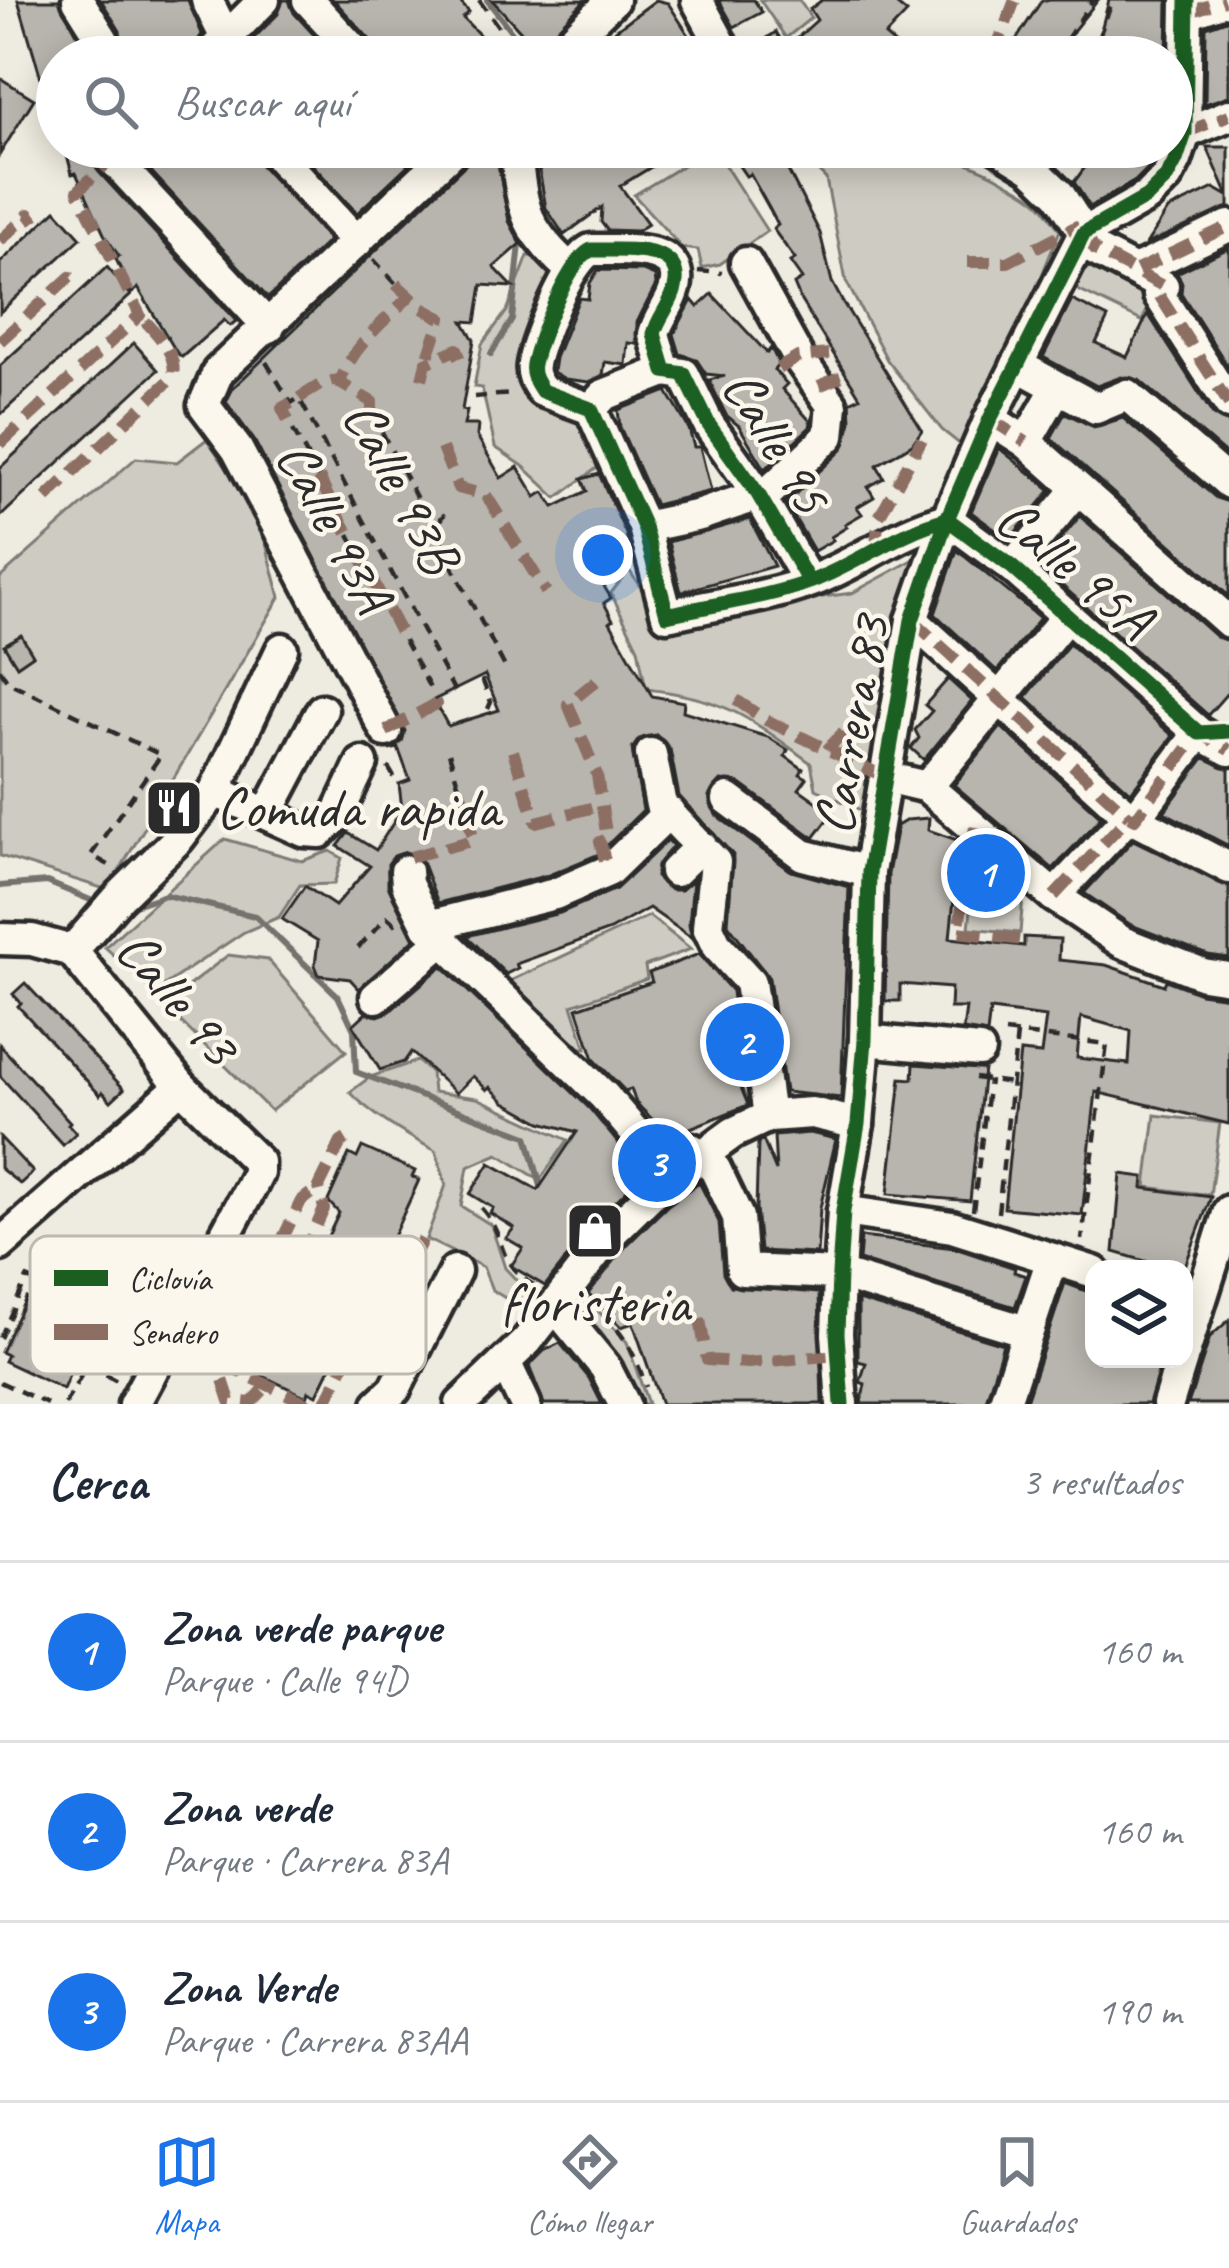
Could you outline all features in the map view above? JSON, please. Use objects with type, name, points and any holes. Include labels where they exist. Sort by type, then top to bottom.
[{"type":"street","points":[[78,0],[100,36]]},
{"type":"street","points":[[207,0],[214,36]]},
{"type":"street","points":[[226,36],[264,0]]},
{"type":"street","points":[[308,0],[341,36]]},
{"type":"street","points":[[576,36],[614,0]]},
{"type":"street","points":[[697,0],[717,36]]},
{"type":"street","points":[[1187,7],[1224,0]]},
{"type":"street","points":[[1193,130],[1229,115]]},
{"type":"street","points":[[129,168],[260,334],[430,168]]},
{"type":"street","points":[[289,168],[357,242]]},
{"type":"street","points":[[518,168],[524,214],[542,245],[570,269]]},
{"type":"street","points":[[1032,168],[1059,194],[1095,250],[1163,286],[1159,295],[1227,398]]},
{"type":"street","points":[[1084,233],[1147,196],[1171,168]]},
{"type":"street","points":[[1137,270],[1229,226]]},
{"type":"street","name":"Carrera 83","points":[[842,1404],[839,1274],[866,1040],[869,872],[912,620],[947,519],[990,419],[1084,233]]},
{"type":"street","points":[[676,272],[671,262],[656,253],[591,250],[581,255],[570,269],[533,361],[533,375],[542,392],[591,409],[644,527],[667,615],[809,582],[875,552],[915,527],[947,519]]},
{"type":"street","name":"Calle 95","points":[[676,272],[675,288],[654,334],[665,371],[684,374],[709,425],[758,494],[809,582]]},
{"type":"street","points":[[644,527],[700,515],[770,491],[829,436],[832,405],[797,357],[752,274]]},
{"type":"street","name":"Calle 93A","points":[[260,334],[218,372],[204,405],[237,449],[386,731]]},
{"type":"street","points":[[1017,365],[1096,408],[1127,394],[1229,483]]},
{"type":"street","points":[[591,409],[604,394],[665,371]]},
{"type":"street","points":[[1026,442],[1058,388]]},
{"type":"street","points":[[990,419],[1026,442],[1229,622]]},
{"type":"street","points":[[1012,567],[1078,489]]},
{"type":"street","name":"Calle 95A","points":[[947,519],[1214,732],[1229,750]]},
{"type":"street","points":[[927,787],[1066,616]]},
{"type":"street","points":[[912,620],[1132,818],[1229,868]]},
{"type":"street","points":[[72,950],[178,838],[214,791],[282,650]]},
{"type":"street","points":[[267,814],[322,710]]},
{"type":"street","points":[[1054,896],[1214,732]]},
{"type":"street","points":[[651,754],[662,805],[713,857],[709,933],[750,982],[769,1116]]},
{"type":"street","points":[[214,791],[304,831],[320,832],[337,816],[362,763]]},
{"type":"street","points":[[885,777],[927,787],[1054,896],[1121,943],[1203,974],[1229,978]]},
{"type":"street","name":"Carrera 83","points":[[728,799],[803,855],[869,872]]},
{"type":"street","points":[[376,997],[431,927],[555,893],[608,871],[669,812]]},
{"type":"street","points":[[675,872],[701,846]]},
{"type":"street","points":[[406,871],[407,884],[431,927],[604,1096],[638,1136],[704,1156],[738,1217],[742,1270],[839,1274],[1026,1331]]},
{"type":"street","name":"Calle 93","points":[[0,939],[32,940],[72,950],[181,1086],[258,1162],[258,1173],[225,1236]]},
{"type":"street","points":[[866,1040],[979,1051]]},
{"type":"street","points":[[0,1245],[181,1086]]},
{"type":"street","points":[[461,1404],[564,1296],[611,1233],[656,1190],[741,1128],[769,1116],[812,1113],[858,1124]]},
{"type":"street","points":[[843,1211],[952,1228],[1052,1259],[1088,1259]]},
{"type":"street","points":[[1193,1298],[1229,1211]]},
{"type":"street","points":[[1004,1404],[1052,1259]]},
{"type":"street","points":[[426,1327],[454,1271]]},
{"type":"street","points":[[564,1296],[623,1404]]},
{"type":"street","points":[[1193,1304],[1229,1316]]},
{"type":"street","points":[[505,1362],[525,1404]]},
{"type":"street","points":[[1168,1404],[1179,1368]]},
{"type":"street","points":[[379,1404],[402,1374]]},
{"type":"path","points":[[479,0],[505,36]]},
{"type":"path","points":[[1069,36],[1093,0]]},
{"type":"path","points":[[1099,36],[1113,0]]},
{"type":"path","points":[[357,242],[396,284]]},
{"type":"path","points":[[676,272],[752,274]]},
{"type":"path","points":[[474,397],[521,394]]},
{"type":"path","points":[[372,413],[505,667]]},
{"type":"path","points":[[293,430],[319,477]]},
{"type":"path","points":[[330,501],[336,511]]},
{"type":"path","points":[[442,548],[441,518],[445,514]]},
{"type":"path","points":[[349,534],[355,546]]},
{"type":"path","points":[[404,640],[431,690]]},
{"type":"path","points":[[0,669],[8,682],[161,755],[91,855],[118,899]]},
{"type":"path","points":[[482,679],[491,701],[488,709]]},
{"type":"path","points":[[449,753],[460,790]]},
{"type":"path","points":[[358,948],[387,917],[395,924],[404,916],[431,927]]},
{"type":"path","points":[[1005,1032],[1107,1044],[1088,1259]]},
{"type":"path","points":[[997,1223],[1016,1034]]},
{"type":"path","points":[[973,1216],[989,1080],[1011,1083]]},
{"type":"path","points":[[481,1208],[496,1225],[497,1239],[513,1273],[599,1314],[622,1332],[636,1356],[652,1404]]},
{"type":"path","points":[[0,1338],[30,1279]]},
{"type":"path","points":[[64,1404],[82,1374]]},
{"type":"path","points":[[100,1374],[137,1399]]},
{"type":"path","points":[[0,1382],[46,1404]]},
{"type":"shaded area","points":[[760,0],[799,0],[811,18],[785,36]]},
{"type":"shaded area","points":[[678,168],[726,168],[767,231],[720,264],[702,268],[698,250],[682,248],[634,195]]},
{"type":"shaded area","points":[[815,168],[979,168],[1030,196],[1060,230],[1008,360],[962,446],[942,430],[887,360],[846,281],[826,179]]},
{"type":"shaded area","points":[[1094,254],[1159,286],[1142,321],[1076,289]]},
{"type":"shaded area","points":[[528,256],[546,258],[560,271],[530,356],[576,414],[605,462],[557,498],[495,447],[482,388],[474,387],[482,344],[507,311]]},
{"type":"shaded area","points":[[207,439],[259,517],[280,597],[108,890],[0,856],[0,578],[136,458],[177,462]]},
{"type":"shaded area","points":[[920,556],[869,814],[816,789],[811,763],[735,712],[697,698],[646,689],[638,648],[611,593],[629,570],[653,606],[724,610],[852,593]]},
{"type":"shaded area","points":[[225,839],[302,861],[330,851],[342,858],[334,884],[300,885],[279,917],[244,932],[154,992],[105,947]]},
{"type":"shaded area","points":[[983,858],[1021,888],[987,892],[1023,896],[1020,933],[969,928],[972,900],[963,894],[961,882]]},
{"type":"shaded area","points":[[649,916],[691,949],[645,966],[647,979],[572,1005],[586,1048],[576,1048],[510,981]]},
{"type":"shaded area","points":[[228,955],[268,960],[346,1051],[271,1111],[164,1005]]},
{"type":"shaded area","points":[[417,1061],[431,1072],[433,1092],[477,1098],[568,1140],[540,1180],[498,1154],[468,1167],[461,1206],[491,1225],[505,1268],[535,1300],[525,1310],[492,1290],[483,1267],[426,1239],[446,1185],[436,1151],[380,1118],[350,1092],[370,1077]]},
{"type":"shaded area","points":[[1155,1115],[1220,1123],[1210,1195],[1146,1187]]},
{"type":"shaded area","points":[[576,1287],[627,1342],[648,1404],[627,1404],[562,1303]]},
{"type":"building","points":[[18,0],[59,0],[78,36],[36,36],[36,61]]},
{"type":"building","points":[[101,0],[188,0],[202,34],[121,36]]},
{"type":"building","points":[[283,0],[289,0],[315,36],[256,36],[278,14]]},
{"type":"building","points":[[334,0],[458,0],[469,12],[463,18],[481,36],[367,36]]},
{"type":"building","points":[[492,0],[585,0],[550,36],[525,36]]},
{"type":"building","points":[[656,0],[668,3],[689,36],[607,36]]},
{"type":"building","points":[[719,0],[754,0],[762,12],[734,27]]},
{"type":"building","points":[[822,0],[891,0],[907,13],[885,36],[799,36],[817,20],[810,9]]},
{"type":"building","points":[[1042,0],[1098,0],[1069,36],[1019,36]]},
{"type":"building","points":[[1109,0],[1168,0],[1167,36],[1100,36]]},
{"type":"building","points":[[1229,19],[1229,96],[1205,104],[1206,27]]},
{"type":"building","points":[[0,78],[34,99],[0,154]]},
{"type":"building","points":[[1207,147],[1229,147],[1229,207],[1146,244],[1168,210],[1214,188],[1228,196]]},
{"type":"building","points":[[70,168],[96,168],[236,321],[230,326],[224,320],[182,357],[177,353],[138,288],[132,294],[116,259],[119,256],[76,173]]},
{"type":"building","points":[[148,168],[263,168],[329,240],[268,298]]},
{"type":"building","points":[[315,168],[405,168],[357,213]]},
{"type":"building","points":[[462,168],[499,168],[509,221],[521,244],[494,267],[513,287],[482,285],[476,322],[463,321],[474,340],[462,410],[467,411],[464,425],[478,425],[477,436],[501,478],[518,467],[536,497],[544,492],[554,507],[587,491],[582,479],[599,474],[632,558],[592,566],[611,598],[604,603],[610,622],[652,696],[684,702],[683,711],[768,737],[788,750],[785,756],[803,769],[800,774],[807,778],[799,789],[833,813],[814,838],[739,783],[721,781],[709,796],[716,815],[791,871],[849,887],[841,1098],[785,1092],[769,978],[728,924],[733,855],[679,796],[670,749],[656,735],[639,739],[632,749],[643,810],[597,855],[549,875],[438,903],[421,859],[406,852],[394,856],[388,864],[388,886],[414,939],[359,989],[350,979],[319,975],[315,965],[318,941],[282,919],[305,886],[335,906],[370,866],[338,846],[348,833],[376,850],[402,809],[399,784],[410,780],[398,748],[389,750],[402,742],[405,731],[254,440],[226,402],[233,388]],"holes":[[[485,675],[499,710],[448,726],[434,700]]]},
{"type":"building","points":[[539,168],[650,168],[620,186],[648,224],[637,231],[607,230],[601,222],[602,207],[564,235],[546,208]]},
{"type":"building","points":[[740,168],[787,168],[820,233],[832,282],[922,430],[912,444],[877,465],[884,478],[868,487],[874,497],[857,507],[862,514],[814,551],[786,503],[843,449],[851,421],[850,402],[860,397],[801,301],[794,284],[802,279],[790,262],[795,259],[773,229],[778,225],[750,174],[746,176]]},
{"type":"building","points":[[1084,168],[1148,168],[1090,207],[1074,182]]},
{"type":"building","points":[[56,210],[81,238],[0,312],[0,263]]},
{"type":"building","points":[[1229,248],[1229,368],[1181,293],[1177,273]]},
{"type":"building","points":[[107,267],[131,295],[0,415],[0,366]]},
{"type":"building","points":[[598,270],[643,271],[655,276],[656,285],[637,322],[637,344],[628,343],[626,365],[605,362],[603,375],[589,382],[565,379],[553,372],[555,358],[579,298],[588,299]]},
{"type":"building","points":[[712,294],[767,353],[771,348],[779,364],[774,370],[787,384],[782,389],[811,422],[765,469],[739,426],[726,415],[709,380],[725,376],[706,374],[696,359],[680,354],[674,334],[692,300],[698,307]]},
{"type":"building","points":[[1072,300],[1108,318],[1096,343],[1127,357],[1148,314],[1213,415],[1229,423],[1229,457],[1139,380],[1121,377],[1097,386],[1043,357]]},
{"type":"building","points":[[134,343],[158,370],[0,517],[0,468]]},
{"type":"building","points":[[667,391],[694,447],[700,447],[711,491],[655,505],[620,427],[618,410]]},
{"type":"building","points":[[1065,413],[1094,427],[1123,418],[1216,498],[1229,502],[1229,596],[1051,438]]},
{"type":"building","points":[[999,448],[1051,490],[1009,540],[971,512]]},
{"type":"building","points":[[1080,516],[1216,637],[1229,641],[1229,691],[1208,715],[1039,565]]},
{"type":"building","points":[[750,519],[774,566],[681,592],[668,542]]},
{"type":"building","points":[[957,550],[1040,618],[997,671],[935,614]]},
{"type":"building","points":[[21,635],[33,655],[17,666],[4,645]]},
{"type":"building","points":[[1069,644],[1173,736],[1131,792],[1026,697]]},
{"type":"building","points":[[948,679],[972,701],[924,760],[911,748],[919,738],[915,730],[932,711],[925,705]]},
{"type":"building","points":[[1001,727],[1101,817],[1053,869],[954,785]]},
{"type":"building","points":[[1204,758],[1229,769],[1229,846],[1164,812]]},
{"type":"building","points":[[929,818],[928,830],[960,841],[950,938],[1024,946],[1024,937],[1060,939],[1059,960],[1106,965],[1164,985],[1166,980],[1200,993],[1229,997],[1229,1124],[1096,1092],[1082,1215],[1004,1208],[1020,1052],[1041,1054],[1046,1017],[990,1010],[987,1034],[963,1030],[966,1008],[950,1008],[951,988],[900,984],[900,1001],[885,1001],[888,874],[897,826]],"holes":[[[1081,1017],[1131,1031],[1129,1064],[1077,1058]]]},
{"type":"building","points":[[668,840],[673,846],[657,865],[656,877],[671,890],[681,890],[693,880],[692,938],[649,908],[610,930],[516,964],[518,968],[506,974],[467,936],[560,913],[616,889]]},
{"type":"building","points":[[1133,840],[1229,887],[1229,958],[1208,955],[1131,925],[1084,893]]},
{"type":"building","points":[[699,954],[732,991],[735,1016],[715,1022],[748,1105],[688,1129],[657,1124],[636,1103],[631,1089],[625,1091],[594,1059],[577,1008],[652,982],[649,973]]},
{"type":"building","points":[[442,966],[590,1109],[623,1149],[638,1158],[617,1176],[630,1187],[596,1221],[545,1286],[511,1266],[523,1248],[506,1238],[514,1228],[470,1194],[490,1163],[538,1190],[577,1132],[541,1122],[505,1102],[490,1087],[487,1090],[473,1076],[456,1093],[411,1052],[404,1062],[380,1070],[353,1025],[366,1013],[389,1012]]},
{"type":"building","points":[[25,983],[124,1089],[111,1101],[103,1092],[100,1095],[18,1006],[21,1003],[13,994]]},
{"type":"building","points":[[0,1045],[70,1122],[76,1133],[63,1145],[0,1076]]},
{"type":"building","points":[[914,1064],[984,1069],[970,1201],[888,1194],[901,1078],[913,1079]]},
{"type":"building","points":[[810,1133],[836,1139],[820,1208],[817,1254],[760,1251],[758,1143],[763,1140],[776,1171],[774,1136]]},
{"type":"building","points":[[0,1137],[33,1172],[20,1184],[0,1168]]},
{"type":"building","points":[[362,1147],[415,1171],[412,1177],[419,1180],[393,1236],[328,1236],[339,1213],[328,1201],[349,1154],[357,1158]]},
{"type":"building","points":[[1121,1174],[1144,1177],[1143,1188],[1211,1197],[1187,1260],[1141,1260],[1114,1252]]},
{"type":"building","points":[[699,1182],[719,1222],[723,1273],[731,1286],[819,1293],[822,1404],[661,1404],[633,1323],[621,1327],[588,1294],[626,1246]]},
{"type":"building","points":[[861,1237],[955,1248],[1026,1276],[1015,1307],[859,1260]]},
{"type":"building","points":[[1065,1283],[1085,1291],[1085,1368],[1159,1368],[1149,1404],[1025,1404]]},
{"type":"building","points":[[26,1298],[30,1300],[30,1373],[4,1361],[7,1355],[1,1352]]},
{"type":"building","points":[[858,1300],[1003,1344],[985,1404],[861,1404],[865,1384],[860,1382],[866,1363],[858,1361]]},
{"type":"building","points":[[1229,1320],[1229,1404],[1188,1404],[1210,1337]]},
{"type":"building","points":[[560,1343],[589,1378],[602,1404],[544,1404],[529,1366]]},
{"type":"building","points":[[31,1374],[70,1374],[63,1389]]},
{"type":"building","points":[[259,1374],[327,1374],[317,1395],[309,1391],[307,1397]]},
{"type":"waterway","points":[[487,0],[515,36]]},
{"type":"waterway","points":[[491,354],[512,320],[521,234]]},
{"type":"waterway","points":[[0,886],[47,882],[100,904]]},
{"type":"waterway","points":[[123,909],[165,895],[255,916],[338,996],[354,1030],[356,1072],[527,1136],[542,1190]]},
{"type":"waterway","points":[[572,1297],[622,1363],[628,1380]]},
{"type":"marked path","points":[[1001,36],[1015,0]]},
{"type":"marked path","points":[[1187,13],[1224,0]]},
{"type":"marked path","points":[[1193,130],[1229,115]]},
{"type":"marked path","points":[[0,444],[140,315],[78,191],[102,168]]},
{"type":"marked path","points":[[0,241],[29,214],[35,222]]},
{"type":"marked path","points":[[967,262],[1008,262],[1079,225]]},
{"type":"marked path","points":[[1137,270],[1229,226]]},
{"type":"marked path","points":[[1084,233],[1095,250],[1163,286],[1159,295],[1229,404]]},
{"type":"marked path","points":[[0,341],[70,277],[80,285]]},
{"type":"marked path","points":[[396,284],[441,318],[426,363]]},
{"type":"marked path","points":[[372,413],[372,402],[340,383],[360,347],[409,297]]},
{"type":"marked path","points":[[46,498],[173,377],[169,351],[140,315]]},
{"type":"marked path","points":[[422,379],[426,363],[457,349],[460,358]]},
{"type":"marked path","points":[[778,369],[798,357],[829,354]]},
{"type":"marked path","points":[[819,386],[842,376]]},
{"type":"marked path","points":[[299,398],[341,379]]},
{"type":"marked path","points":[[291,403],[282,408],[293,430]]},
{"type":"marked path","points":[[990,419],[1026,442]]},
{"type":"marked path","points":[[875,552],[879,517],[922,439]]},
{"type":"marked path","points":[[442,448],[458,488],[486,495],[546,592]]},
{"type":"marked path","points":[[319,477],[330,501]]},
{"type":"marked path","points":[[336,511],[349,534]]},
{"type":"marked path","points":[[355,546],[404,640]]},
{"type":"marked path","points":[[912,620],[1129,816]]},
{"type":"marked path","points":[[596,681],[568,704],[597,775],[607,839],[600,842],[608,871]]},
{"type":"marked path","points":[[386,731],[436,704],[431,690]]},
{"type":"marked path","points":[[736,700],[766,720],[885,777]]},
{"type":"marked path","points":[[827,750],[848,727]]},
{"type":"marked path","points":[[1054,896],[1129,816],[1135,819],[1199,733],[1229,750]]},
{"type":"marked path","points":[[513,751],[536,822],[603,805]]},
{"type":"marked path","points":[[410,857],[474,840],[460,790]]},
{"type":"marked path","points":[[975,827],[958,932],[1023,940]]},
{"type":"marked path","points":[[312,1236],[324,1209],[319,1187],[341,1142],[354,1134]]},
{"type":"marked path","points":[[284,1236],[301,1201],[319,1187]]},
{"type":"marked path","points":[[700,1319],[707,1360],[748,1363],[838,1355]]},
{"type":"marked path","points":[[221,1374],[230,1401],[251,1403],[268,1385]]},
{"type":"marked path","points":[[244,1374],[308,1404]]},
{"type":"marked path","points":[[325,1404],[340,1374]]},
{"type":"cycle path","points":[[1186,36],[1187,0]]},
{"type":"cycle path","points":[[842,1404],[839,1274],[865,1040],[869,872],[912,620],[947,519],[990,419],[1084,233],[1147,197],[1172,168]]},
{"type":"cycle path","points":[[809,582],[758,494],[709,425],[684,374],[665,371],[654,334],[675,288],[676,273],[670,263],[647,252],[591,250],[573,269],[556,301],[536,352],[533,375],[542,391],[591,409],[644,527],[667,615],[795,587],[812,581],[846,565],[912,531],[947,519],[1012,567],[1199,733],[1229,731]]},
{"type":"place","name":"Comuda rapida","points":[[174,808]]},
{"type":"place","name":"Zona verde parque","points":[[986,873]]},
{"type":"place","name":"Zona verde","points":[[745,1042]]},
{"type":"place","name":"Zona Verde","points":[[657,1163]]},
{"type":"place","name":"floristeria","points":[[595,1231]]}]
